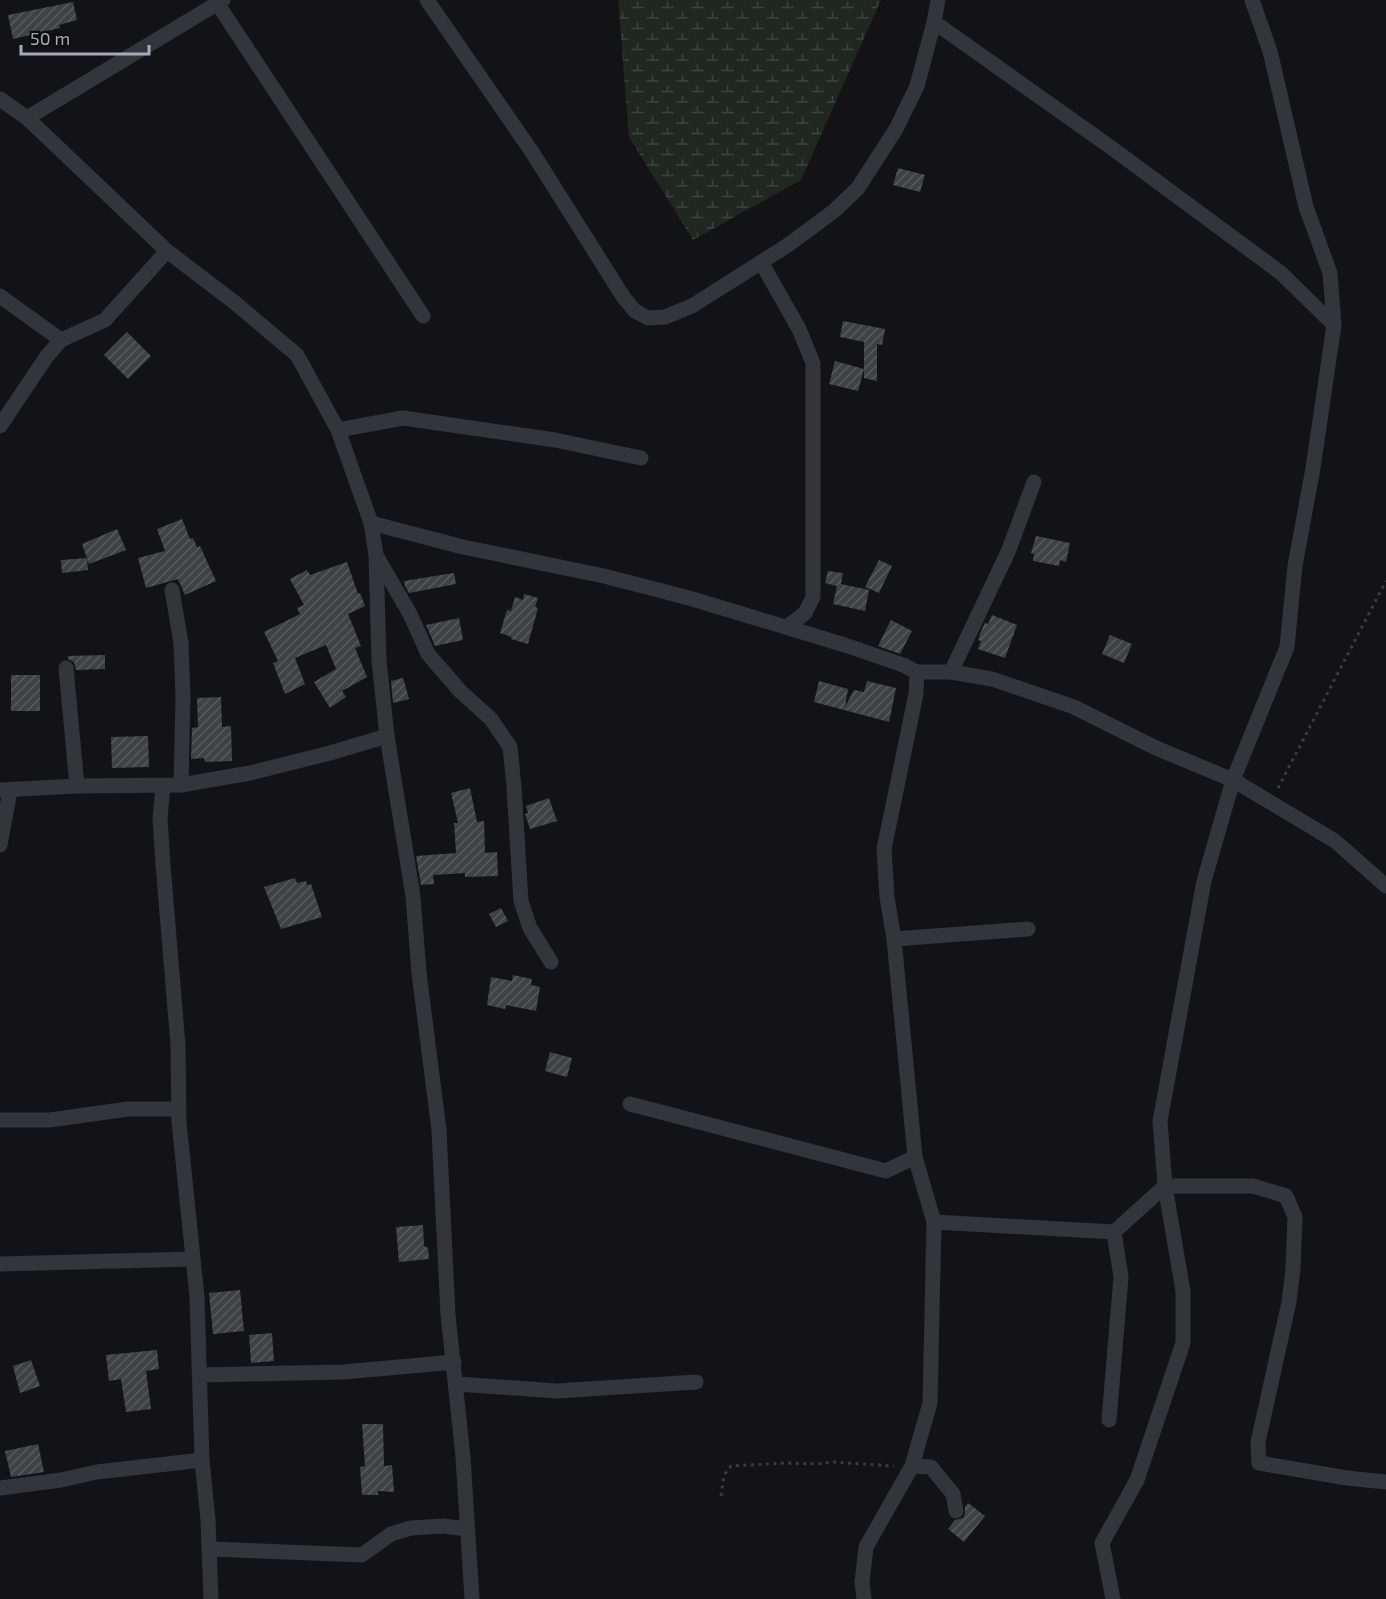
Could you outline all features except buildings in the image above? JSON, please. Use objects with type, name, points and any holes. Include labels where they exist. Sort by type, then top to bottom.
[{"type":"street","points":[[427,0],[532,152],[624,298],[635,311],[648,318],[664,317],[692,306],[788,245],[834,211],[858,188],[896,129],[916,86],[938,0]]},
{"type":"street","points":[[1113,1599],[1102,1544],[1137,1480],[1183,1343],[1183,1291],[1165,1186],[1160,1121],[1204,881],[1233,780],[1287,647],[1295,566],[1313,468],[1334,325],[1330,273],[1306,207],[1270,51],[1252,0]]},
{"type":"street","points":[[27,118],[220,2],[423,316]]},
{"type":"street","points":[[934,22],[1109,146],[1281,273],[1334,325]]},
{"type":"street","points":[[0,99],[27,118],[167,252],[234,302],[297,355],[338,430],[371,523],[376,555],[379,661],[387,736],[413,896],[419,973],[439,1130],[448,1315],[463,1457],[472,1599]]},
{"type":"street","points":[[0,426],[47,356],[62,340],[105,320],[167,252]]},
{"type":"street","points":[[761,262],[799,329],[813,363],[813,597],[805,613],[787,627]]},
{"type":"street","points":[[0,296],[62,340]]},
{"type":"street","points":[[338,430],[403,418],[555,440],[641,458]]},
{"type":"street","points":[[951,672],[1008,552],[1034,482]]},
{"type":"street","points":[[371,523],[463,548],[604,576],[689,598],[787,627],[903,665],[917,672],[951,672],[992,679],[1074,708],[1156,748],[1233,780],[1335,841],[1386,886]]},
{"type":"street","points":[[376,555],[410,614],[428,654],[460,691],[491,719],[510,747],[521,901],[530,928],[551,962]]},
{"type":"street","points":[[172,590],[182,654],[181,785]]},
{"type":"street","points":[[66,668],[77,786]]},
{"type":"street","points":[[864,1599],[862,1582],[866,1547],[912,1466],[930,1403],[934,1222],[915,1157],[894,939],[887,897],[884,849],[916,694],[917,672]]},
{"type":"street","points":[[0,845],[5,790],[77,786],[181,785],[250,773],[387,736]]},
{"type":"street","points":[[163,786],[160,818],[178,1045],[178,1109],[193,1259],[211,1599]]},
{"type":"street","points":[[894,939],[1028,929]]},
{"type":"street","points":[[630,1104],[886,1172],[915,1157]]},
{"type":"street","points":[[0,1120],[60,1119],[128,1109],[178,1109]]},
{"type":"street","points":[[934,1222],[1113,1232],[1165,1186],[1253,1186],[1286,1196],[1295,1217],[1293,1269],[1289,1302],[1258,1442],[1258,1463],[1386,1482]]},
{"type":"street","points":[[1109,1420],[1121,1277],[1113,1232]]},
{"type":"street","points":[[0,1264],[193,1259]]},
{"type":"street","points":[[200,1375],[344,1372],[454,1362]]},
{"type":"street","points":[[456,1384],[557,1391],[696,1382]]},
{"type":"street","points":[[0,1488],[61,1480],[97,1472],[202,1460]]},
{"type":"street","points":[[912,1466],[932,1467],[953,1494],[956,1511]]},
{"type":"street","points":[[209,1549],[362,1555],[391,1533],[411,1528],[443,1526],[467,1530]]},
{"type":"path","points":[[1270,803],[1386,581]]},
{"type":"path","points":[[721,1496],[724,1475],[731,1466],[832,1462],[882,1467],[912,1466]]},
{"type":"green space","points":[[618,0],[881,0],[801,180],[693,240],[629,137]]}]
